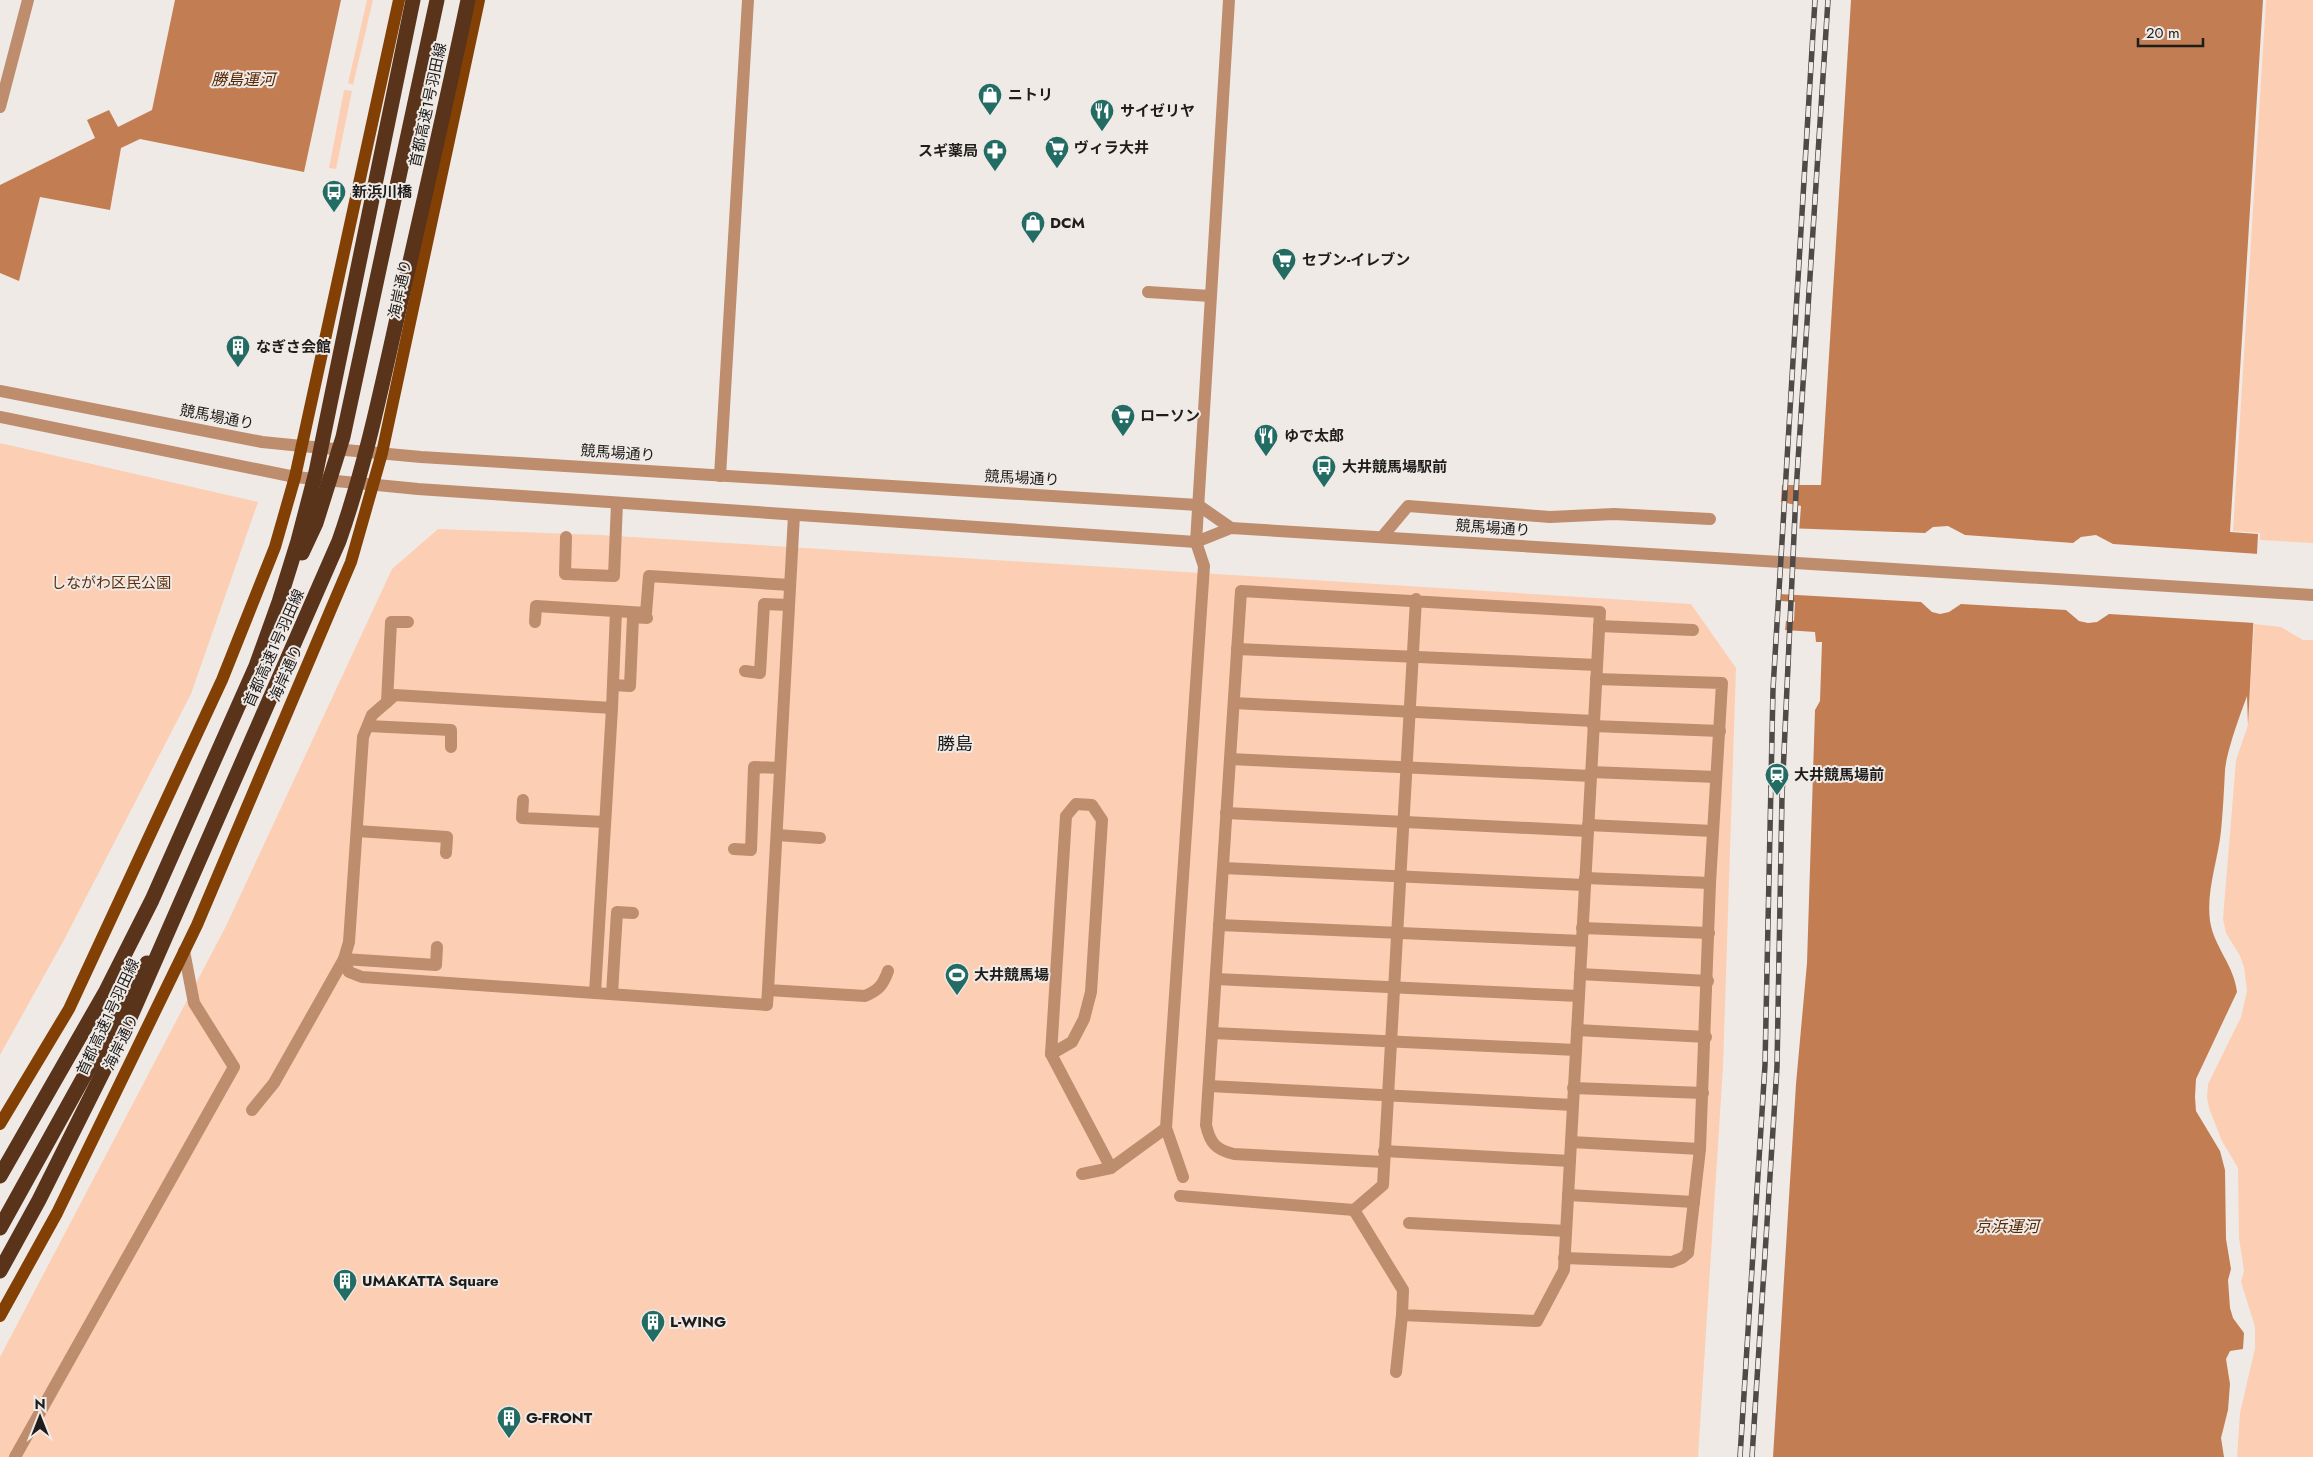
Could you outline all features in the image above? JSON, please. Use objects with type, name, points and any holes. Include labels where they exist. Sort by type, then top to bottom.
[{"type":"highway","name":"首都高速1号羽田線","points":[[0,1176],[106,991],[152,900],[256,666],[279,602],[298,541],[316,472],[413,0]]},
{"type":"highway","points":[[279,602],[316,524],[343,437],[437,0]]},
{"type":"highway","name":"首都高速1号羽田線","points":[[0,1271],[39,1200],[125,1027],[324,579],[352,505],[369,440],[436,150],[468,0]]},
{"type":"highway","points":[[0,1228],[83,1082],[176,909]]},
{"type":"main road","points":[[0,1124],[69,1009],[222,680],[275,548],[295,477],[399,0]]},
{"type":"main road","name":"海岸通り","points":[[0,1316],[57,1213],[184,951],[351,562],[382,453],[479,0]]},
{"type":"street","points":[[0,107],[28,0]]},
{"type":"street","points":[[720,476],[748,0]]},
{"type":"street","points":[[1183,1177],[1166,1128],[1204,566],[1196,542],[1226,0]]},
{"type":"street","points":[[1148,292],[1210,296]]},
{"type":"street","name":"競馬場通り","points":[[0,391],[262,442],[302,446],[720,476],[1198,505]]},
{"type":"street","name":"競馬場通り","points":[[0,417],[295,477],[374,486],[1196,542],[1231,528],[2257,590],[2313,595]]},
{"type":"street","points":[[566,537],[565,574],[614,576],[617,503]]},
{"type":"street","points":[[1198,505],[1231,528]]},
{"type":"street","points":[[1382,538],[1408,506],[1550,517],[1614,514],[1710,519]]},
{"type":"street","points":[[344,959],[349,972],[362,978],[767,1005],[794,514]]},
{"type":"street","points":[[535,622],[536,606],[646,613],[649,576],[790,585]]},
{"type":"street","points":[[1402,1315],[1537,1321],[1564,1270],[1564,1258],[1570,1161],[1600,612],[1416,599],[1241,591],[1206,1125],[1210,1141],[1221,1151],[1234,1154],[1570,1161]]},
{"type":"street","points":[[1180,1196],[1354,1210],[1383,1185],[1416,599]]},
{"type":"street","points":[[745,672],[760,672],[764,604],[789,605]]},
{"type":"street","points":[[595,993],[616,611]]},
{"type":"street","points":[[613,685],[630,686],[634,617],[652,618]]},
{"type":"street","points":[[387,702],[391,622],[408,622]]},
{"type":"street","points":[[1599,626],[1693,630]]},
{"type":"street","points":[[1237,648],[1597,665]]},
{"type":"street","points":[[1564,1258],[1672,1262],[1682,1258],[1688,1253],[1700,1149],[1706,1037],[1710,883],[1722,683],[1596,679]]},
{"type":"street","points":[[252,1110],[274,1083],[344,959],[349,942],[363,737],[372,715],[395,695],[612,708]]},
{"type":"street","points":[[1234,703],[1720,731]]},
{"type":"street","points":[[368,726],[452,730],[451,747]]},
{"type":"street","points":[[1230,758],[1407,768],[1716,777]]},
{"type":"street","points":[[734,849],[751,850],[754,767],[780,768]]},
{"type":"street","points":[[523,800],[522,818],[605,822]]},
{"type":"street","points":[[1051,1054],[1072,1042],[1084,1019],[1091,992],[1102,820],[1092,806],[1076,804],[1066,816],[1051,1054],[1111,1168]]},
{"type":"street","points":[[1226,813],[1404,822],[1713,831]]},
{"type":"street","points":[[357,831],[447,837],[446,853]]},
{"type":"street","points":[[777,835],[820,838]]},
{"type":"street","points":[[1223,868],[1400,877],[1710,883]]},
{"type":"street","points":[[612,994],[617,912],[634,913]]},
{"type":"street","points":[[1219,926],[1397,933],[1709,933]]},
{"type":"street","points":[[344,959],[436,965],[437,947]]},
{"type":"street","points":[[15,1457],[234,1067],[194,1003],[184,951]]},
{"type":"street","points":[[768,990],[865,996],[877,991],[883,985],[888,971]]},
{"type":"street","points":[[1580,974],[1708,981]]},
{"type":"street","points":[[1216,978],[1579,996]]},
{"type":"street","points":[[1577,1030],[1706,1037]]},
{"type":"street","points":[[1212,1033],[1576,1050]]},
{"type":"street","points":[[1209,1086],[1573,1105]]},
{"type":"street","points":[[1574,1088],[1703,1093]]},
{"type":"street","points":[[1082,1174],[1111,1168],[1166,1128]]},
{"type":"street","points":[[1571,1142],[1700,1149]]},
{"type":"street","points":[[1568,1195],[1694,1202]]},
{"type":"street","points":[[1354,1210],[1403,1290],[1396,1372]]},
{"type":"street","points":[[1409,1223],[1566,1231]]},
{"type":"green space","points":[[367,0],[373,0],[353,85],[348,83]]},
{"type":"green space","points":[[2266,0],[2313,0],[2313,543],[2260,540],[2260,533],[2233,531]]},
{"type":"green space","points":[[344,90],[352,91],[336,169],[329,168]]},
{"type":"green space","name":"しながわ区民公園","points":[[0,443],[258,502],[191,694],[64,940],[0,1055]]},
{"type":"green space","name":"大井競馬場","points":[[438,529],[600,535],[1691,604],[1736,668],[1723,1067],[1698,1457],[0,1457],[0,1357],[226,926],[392,569]]},
{"type":"green space","points":[[2254,624],[2281,627],[2303,640],[2313,640],[2313,1457],[2237,1457],[2240,1413],[2255,1348],[2255,1327],[2241,1282],[2244,1271],[2239,1238],[2238,1168],[2222,1141],[2209,1108],[2207,1097],[2208,1084],[2241,1017],[2247,991],[2244,967],[2240,956],[2226,933],[2223,919],[2236,760],[2248,725]]},
{"type":"water","name":"勝島運河","points":[[175,0],[341,0],[304,172],[140,139],[121,148],[110,210],[40,197],[19,281],[0,273],[0,185],[95,138],[87,120],[109,110],[118,127],[152,110]]},
{"type":"water","name":"京浜運河","points":[[1851,0],[2263,0],[2230,532],[2258,534],[2248,725],[2247,696],[2226,762],[2220,842],[2211,887],[2209,910],[2215,939],[2232,973],[2237,992],[2196,1079],[2195,1097],[2196,1111],[2220,1151],[2225,1170],[2226,1239],[2231,1269],[2228,1280],[2230,1308],[2233,1318],[2244,1333],[2243,1349],[2230,1351],[2226,1359],[2230,1384],[2228,1410],[2221,1438],[2224,1457],[1773,1457],[1796,1084],[1807,963],[1815,710],[1820,701],[1822,642],[1816,642],[1815,632],[1785,630],[1786,621],[1794,621],[1795,602],[1781,601],[1785,530],[1799,532],[1801,506],[1781,502],[1782,485],[1821,485]]},
{"type":"pier","points":[[1948,526],[1965,535],[2073,543],[2081,537],[2096,535],[2113,544],[2259,554],[2255,623],[2109,614],[2097,622],[2088,623],[2079,621],[2066,610],[1961,604],[1949,612],[1940,614],[1932,612],[1921,602],[1779,594],[1783,530],[1785,528],[1925,533],[1933,527]]},
{"type":"railway","points":[[1740,1457],[1765,1065],[1773,689],[1815,0]]},
{"type":"railway","points":[[1752,1457],[1777,1067],[1782,796],[1796,492],[1828,0]]},
{"type":"place","name":"ニトリ","points":[[990,116]]},
{"type":"place","name":"サイゼリヤ","points":[[1102,132]]},
{"type":"place","name":"ヴィラ大井","points":[[1057,169]]},
{"type":"place","name":"スギ薬局","points":[[995,172]]},
{"type":"place","name":"新浜川橋","points":[[334,213]]},
{"type":"place","name":"DCM","points":[[1033,244]]},
{"type":"place","name":"セブン-イレブン","points":[[1284,281]]},
{"type":"place","name":"なぎさ会館","points":[[238,368]]},
{"type":"place","name":"ローソン","points":[[1123,437]]},
{"type":"place","name":"ゆで太郎","points":[[1266,457]]},
{"type":"place","name":"大井競馬場駅前","points":[[1324,488]]},
{"type":"place","name":"大井競馬場前","points":[[1777,796]]},
{"type":"place","name":"大井競馬場","points":[[957,996]]},
{"type":"place","name":"UMAKATTA Square","points":[[345,1302]]},
{"type":"place","name":"L-WING","points":[[653,1343]]},
{"type":"place","name":"G-FRONT","points":[[509,1439]]},
{"type":"district","name":"勝島","points":[[955,744]]}]
